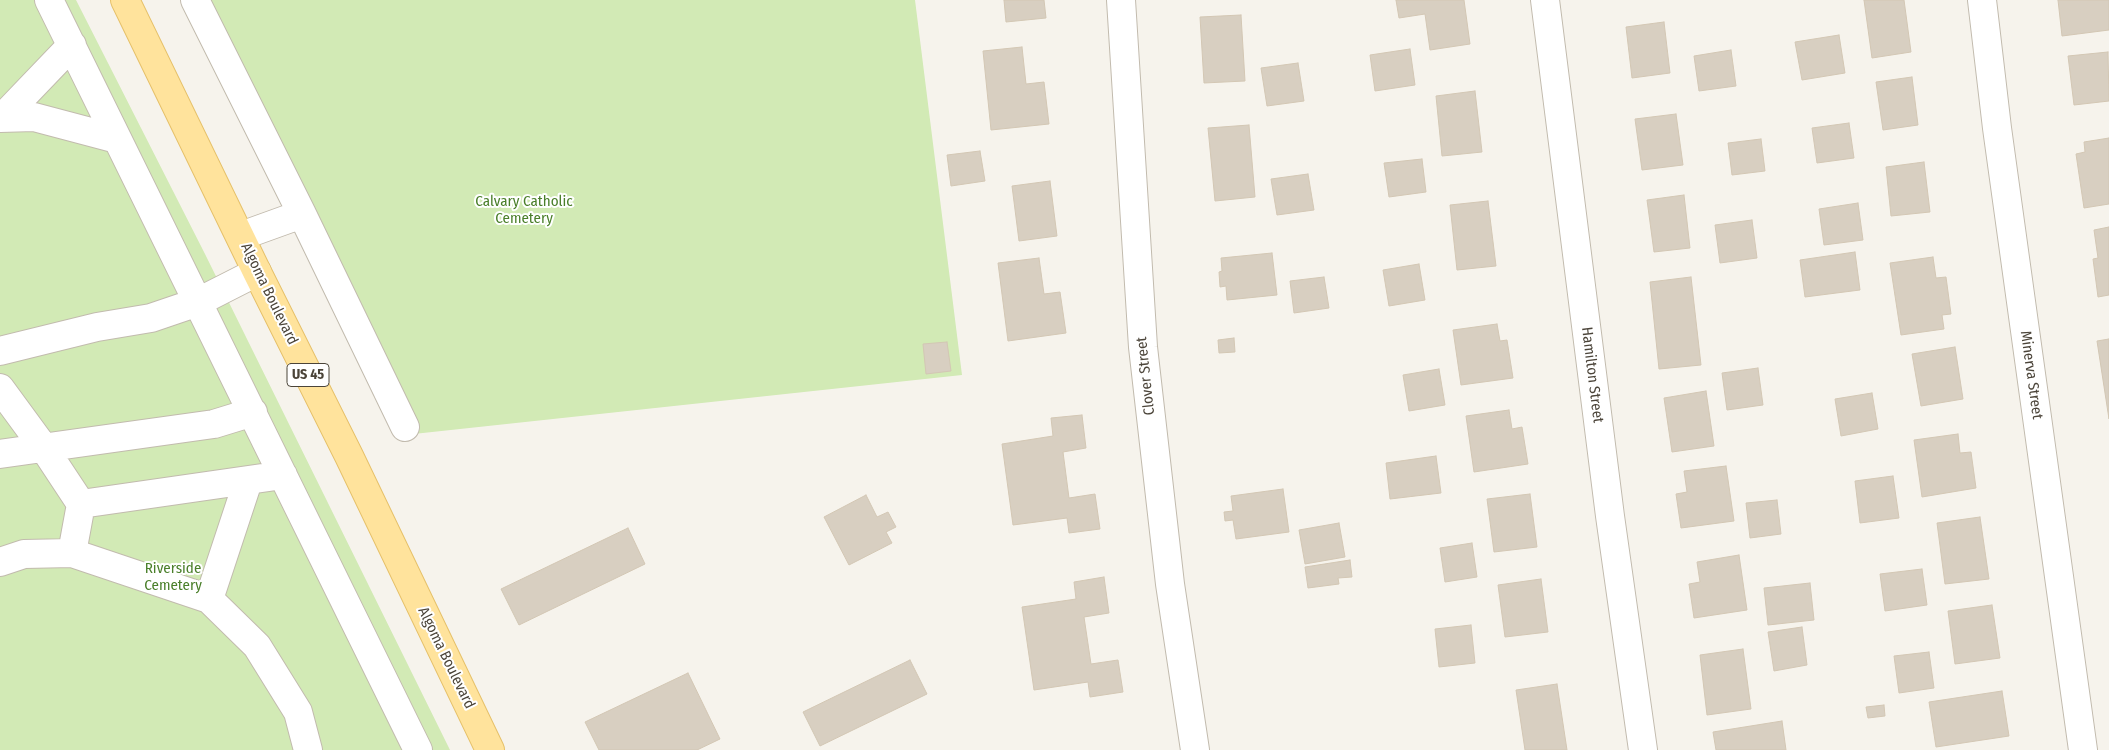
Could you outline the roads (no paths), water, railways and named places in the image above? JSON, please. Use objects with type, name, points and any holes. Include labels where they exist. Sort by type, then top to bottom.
[{"type":"main road","name":"Algoma Boulevard","points":[[125,0],[349,456],[490,750]]},
{"type":"street","points":[[49,0],[418,750]]},
{"type":"street","points":[[195,0],[302,214],[405,427]]},
{"type":"street","name":"Clover Street","points":[[1121,0],[1143,347],[1170,584],[1195,750]]},
{"type":"street","name":"Hamilton Street","points":[[1545,0],[1610,516],[1643,750]]},
{"type":"street","name":"Minerva Street","points":[[1982,0],[1997,128],[2083,750]]},
{"type":"street","points":[[1,118],[72,45]]},
{"type":"street","points":[[1,118],[34,117],[117,139]]},
{"type":"street","points":[[241,236],[302,214]]},
{"type":"street","points":[[0,351],[97,327],[151,318],[198,302],[257,272]]},
{"type":"street","points":[[0,388],[44,448],[81,504],[72,553]]},
{"type":"street","points":[[0,454],[214,424],[253,412]]},
{"type":"street","points":[[81,504],[283,475]]},
{"type":"street","points":[[208,599],[248,481]]},
{"type":"street","points":[[0,562],[24,554],[72,553],[208,599],[257,646],[298,712],[308,750]]},
{"type":"park label","name":"Calvary Catholic Cemetery","points":[[524,210]]},
{"type":"park label","name":"Riverside Cemetery","points":[[173,578]]}]
